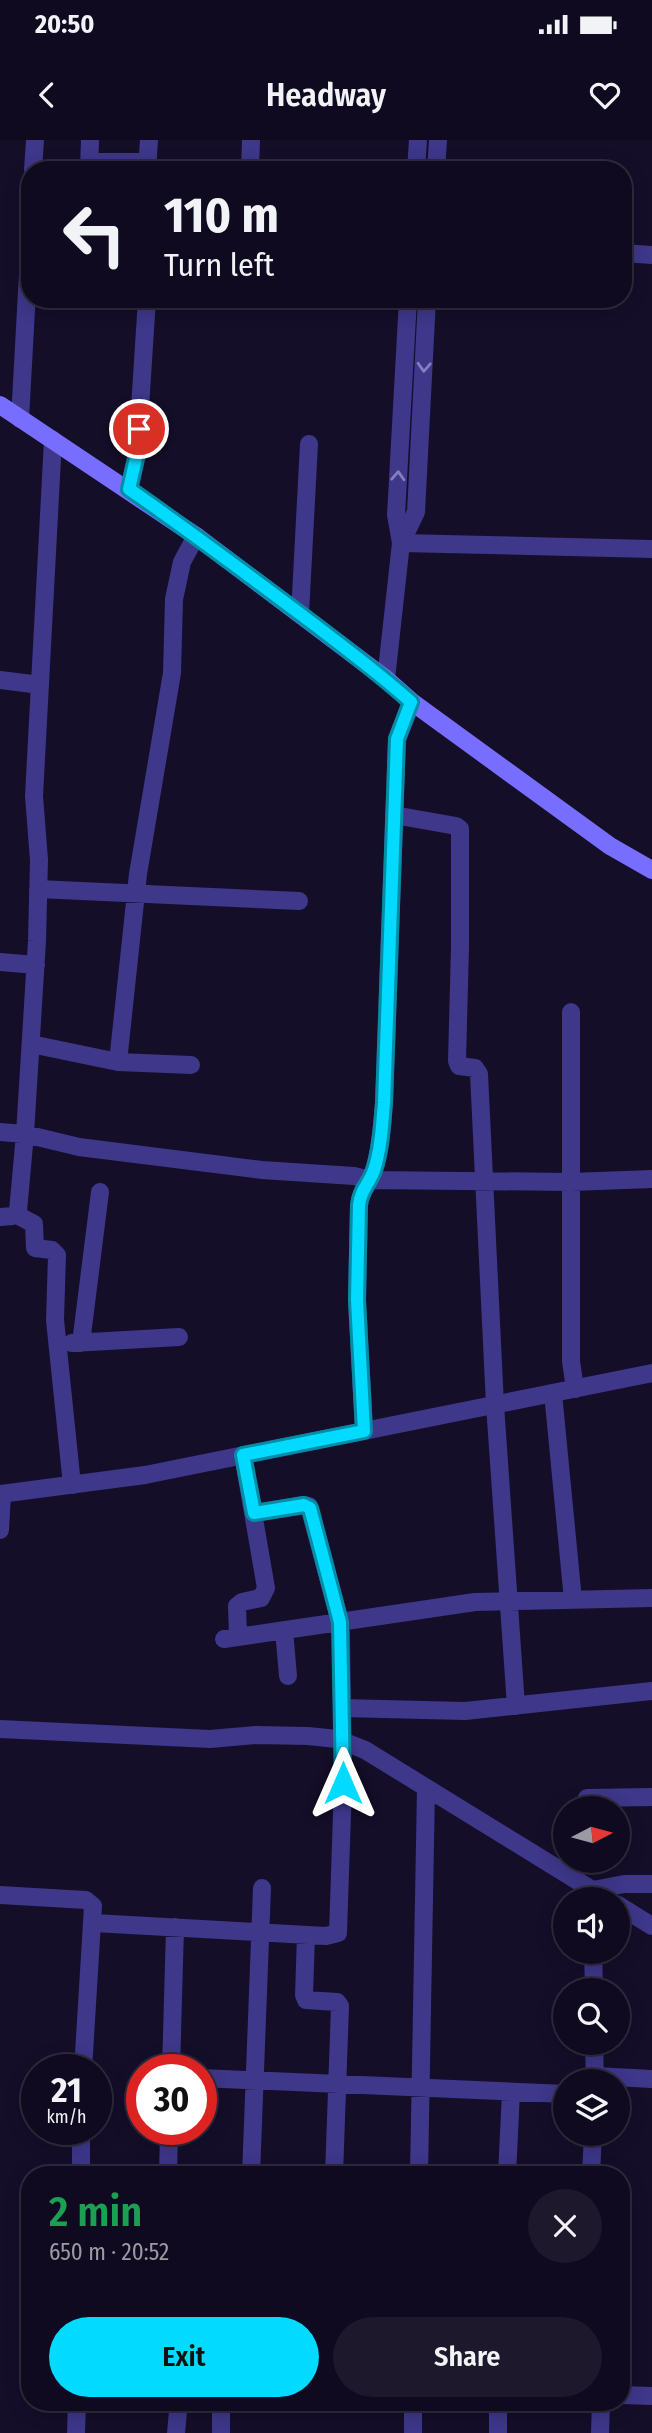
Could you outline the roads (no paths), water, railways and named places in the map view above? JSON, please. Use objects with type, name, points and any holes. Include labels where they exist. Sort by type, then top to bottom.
[{"type":"main road","points":[[0,405],[196,536],[386,679],[411,702],[610,846],[652,870]]},
{"type":"street","points":[[34,161],[35,140]]},
{"type":"street","points":[[89,161],[90,140]]},
{"type":"street","points":[[147,161],[149,140]]},
{"type":"street","points":[[250,161],[251,140]]},
{"type":"street","points":[[417,161],[418,140]]},
{"type":"street","points":[[437,161],[438,140]]},
{"type":"street","points":[[632,254],[652,255]]},
{"type":"street","points":[[20,419],[26,308]]},
{"type":"street","points":[[129,489],[137,454],[145,308]]},
{"type":"street","points":[[386,679],[401,543],[396,515],[408,308]]},
{"type":"street","points":[[401,543],[416,512],[427,308]]},
{"type":"street","points":[[8,1215],[19,1206],[36,965],[39,860],[34,796],[53,440]]},
{"type":"street","points":[[300,614],[309,444]]},
{"type":"street","points":[[118,1062],[142,846],[172,673],[174,599],[182,562],[196,536]]},
{"type":"street","points":[[401,543],[652,549]]},
{"type":"street","points":[[0,680],[40,685]]},
{"type":"street","points":[[364,1431],[357,1300],[360,1195],[370,1180],[377,1159],[387,1076],[397,739],[411,702]]},
{"type":"street","points":[[394,815],[456,826],[460,829],[457,1060],[459,1066],[475,1068],[479,1074],[495,1405],[516,1706]]},
{"type":"street","points":[[38,889],[299,901]]},
{"type":"street","points":[[0,962],[36,965]]},
{"type":"street","points":[[572,1012],[571,1361],[575,1389]]},
{"type":"street","points":[[31,1044],[118,1062],[191,1065]]},
{"type":"street","points":[[0,1132],[25,1134],[92,1149],[370,1180],[571,1182],[652,1179]]},
{"type":"street","points":[[81,1343],[100,1192]]},
{"type":"street","points":[[8,1215],[34,1224],[36,1248],[54,1251],[57,1255],[55,1311],[72,1485]]},
{"type":"street","points":[[58,1344],[179,1337]]},
{"type":"street","points":[[0,1530],[1,1494],[145,1475],[652,1373]]},
{"type":"street","points":[[553,1393],[573,1600]]},
{"type":"street","points":[[243,1455],[265,1593],[261,1598],[242,1602],[237,1606],[231,1638],[461,1604],[652,1598]]},
{"type":"street","points":[[94,1923],[331,1936],[340,1929],[340,1622],[309,1506],[254,1513]]},
{"type":"street","points":[[284,1630],[288,1675]]},
{"type":"street","points":[[342,1708],[465,1711],[652,1691]]},
{"type":"street","points":[[0,1729],[210,1739],[256,1735],[308,1736],[342,1742],[365,1750],[584,1887]]},
{"type":"street","points":[[419,2166],[426,1788]]},
{"type":"street","points":[[630,1797],[652,1797]]},
{"type":"street","points":[[618,1887],[624,1884],[652,1884]]},
{"type":"street","points":[[251,2166],[262,1888]]},
{"type":"street","points":[[0,1895],[86,1900],[93,1906],[84,2054]]},
{"type":"street","points":[[630,1912],[652,1926]]},
{"type":"street","points":[[171,2054],[175,1927]]},
{"type":"street","points":[[306,1935],[306,2000],[337,2003],[340,2006],[334,2166]]},
{"type":"street","points":[[217,2079],[553,2094]]},
{"type":"street","points":[[630,2079],[652,2079]]},
{"type":"street","points":[[507,2166],[511,2092]]},
{"type":"street","points":[[80,2166],[81,2145]]},
{"type":"street","points":[[168,2166],[169,2145]]},
{"type":"street","points":[[591,2166],[592,2146]]},
{"type":"street","points":[[630,2395],[652,2396]]},
{"type":"street","points":[[76,2433],[77,2411]]},
{"type":"street","points":[[176,2433],[178,2411]]},
{"type":"street","points":[[221,2411],[221,2433]]},
{"type":"street","points":[[413,2433],[414,2411]]},
{"type":"street","points":[[498,2411],[498,2433]]},
{"type":"street","points":[[600,2433],[601,2411]]}]
